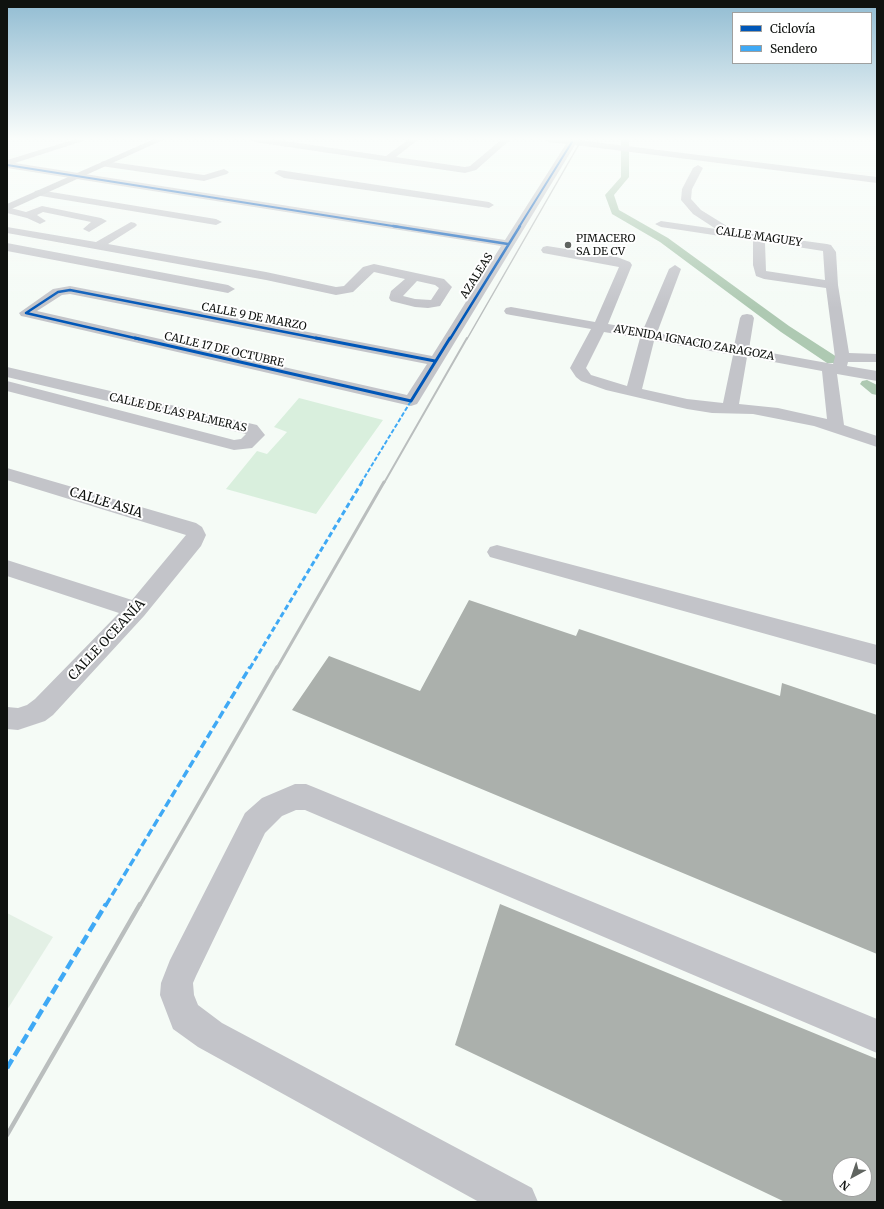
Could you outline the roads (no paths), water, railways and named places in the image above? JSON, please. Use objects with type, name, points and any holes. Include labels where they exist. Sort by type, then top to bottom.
[{"type":"main road","points":[[7,209],[34,195]]},
{"type":"street","points":[[53,195],[216,222]]},
{"type":"street","points":[[102,204],[121,195]]},
{"type":"street","points":[[195,195],[508,244]]},
{"type":"street","points":[[424,195],[489,205]]},
{"type":"street","name":"AZALEAS","points":[[411,401],[538,195]]},
{"type":"street","points":[[686,195],[686,200],[697,212],[731,233]]},
{"type":"street","points":[[166,214],[199,196]]},
{"type":"street","points":[[262,217],[271,207]]},
{"type":"street","points":[[7,209],[40,221],[46,228],[47,236]]},
{"type":"street","points":[[27,215],[42,209],[101,221],[89,229]]},
{"type":"street","points":[[11,230],[40,221]]},
{"type":"street","name":"CALLE MAGUEY","points":[[661,224],[691,234],[731,233],[828,248],[830,252],[832,285]]},
{"type":"street","points":[[98,246],[131,225]]},
{"type":"street","points":[[11,230],[266,276],[336,291],[348,288],[367,270],[372,269],[414,276]]},
{"type":"street","points":[[758,237],[760,273],[770,278],[832,285],[837,365],[836,427]]},
{"type":"street","points":[[7,247],[228,289]]},
{"type":"street","points":[[547,250],[623,263],[626,268],[600,326],[578,368],[580,374],[594,382],[687,404],[730,409],[753,409],[778,413],[836,427],[877,442]]},
{"type":"street","points":[[633,392],[648,336],[675,269]]},
{"type":"street","name":"CALLE 9 DE MARZO","points":[[33,316],[26,313],[58,292],[70,290],[435,362]]},
{"type":"street","name":"AVENIDA IGNACIO ZARAGOZA","points":[[511,311],[740,352],[837,365],[877,376]]},
{"type":"street","name":"CALLE 17 DE OCTUBRE","points":[[33,316],[411,401]]},
{"type":"street","points":[[730,409],[747,318]]},
{"type":"street","points":[[837,365],[877,358]]},
{"type":"street","name":"CALLE DE LAS PALMERAS","points":[[7,372],[251,429],[256,435],[246,444],[234,445],[7,386]]},
{"type":"street","points":[[43,396],[58,384]]},
{"type":"street","name":"CALLE ASIA","points":[[7,474],[189,528],[195,532],[196,535],[194,541]]},
{"type":"street","name":"CALLE OCEANÍA","points":[[7,718],[18,719],[36,713],[136,610],[194,541]]},
{"type":"street","points":[[497,552],[877,655]]},
{"type":"street","points":[[7,568],[136,610]]},
{"type":"street","points":[[518,1202],[210,1035],[185,1017],[177,995],[177,983],[181,971],[255,823],[272,807],[295,797],[306,797],[877,1036]]},
{"type":"waterway","points":[[609,195],[615,212],[664,240],[785,329],[832,360]]},
{"type":"waterway","points":[[867,384],[877,391]]},
{"type":"railway","points":[[467,339],[550,195]]},
{"type":"railway","points":[[384,483],[467,338]]},
{"type":"railway","points":[[277,668],[384,482]]},
{"type":"railway","points":[[140,905],[277,667]]},
{"type":"railway","points":[[7,1135],[140,904]]},
{"type":"place","name":"PIMACERO SA DE CV","points":[[568,245]]}]
